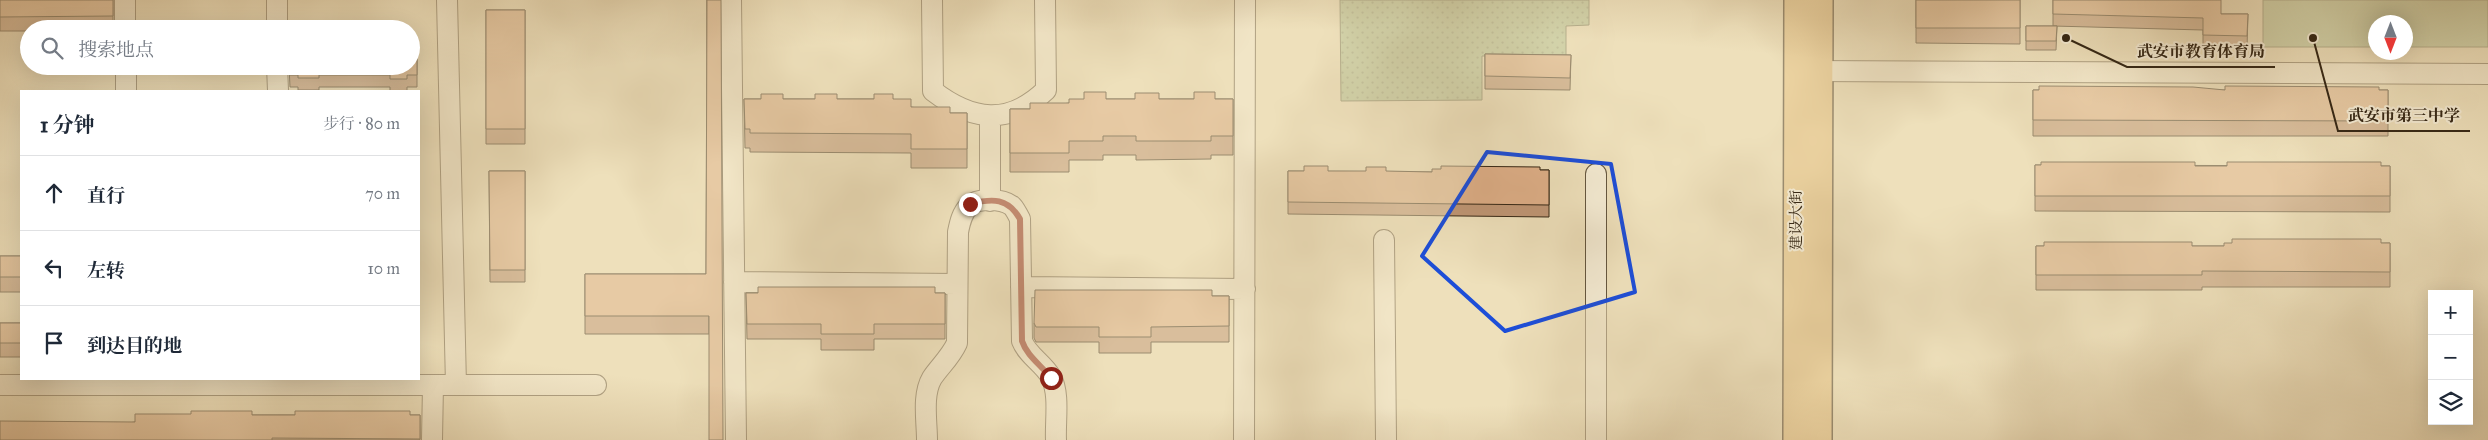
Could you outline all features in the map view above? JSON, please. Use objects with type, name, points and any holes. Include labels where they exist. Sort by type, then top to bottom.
[{"type":"main road","name":"建设大街","points":[[1797,0],[1808,72],[1820,440]]},
{"type":"main road","name":"建设大街","points":[[1796,440],[1808,72],[1820,0]]},
{"type":"street","points":[[125,0],[125,20]]},
{"type":"street","points":[[277,0],[277,20]]},
{"type":"street","points":[[447,0],[456,385]]},
{"type":"street","points":[[731,0],[736,440]]},
{"type":"street","points":[[932,0],[933,91],[955,106],[982,116],[1018,111],[1032,103],[1046,90],[1045,0]]},
{"type":"street","points":[[1244,440],[1245,0]]},
{"type":"street","points":[[1808,72],[2488,74]]},
{"type":"street","points":[[126,75],[126,90]]},
{"type":"street","points":[[278,75],[278,90]]},
{"type":"street","points":[[990,116],[990,201]]},
{"type":"street","points":[[1596,174],[1596,440]]},
{"type":"street","points":[[927,440],[927,393],[932,378],[952,355],[957,343],[958,232],[963,214],[970,204],[990,201],[1007,203],[1013,206],[1020,219],[1022,341],[1026,352],[1041,365],[1051,378],[1055,391],[1056,440]]},
{"type":"street","points":[[1384,240],[1386,440]]},
{"type":"street","points":[[734,282],[957,284]]},
{"type":"street","points":[[1021,287],[1245,289]]},
{"type":"street","points":[[0,385],[131,382],[280,382],[433,385],[596,385]]},
{"type":"street","points":[[432,440],[433,385]]},
{"type":"highlighted area","points":[[1487,152],[1611,164],[1635,292],[1505,331],[1422,256]]},
{"type":"green space","points":[[1340,0],[1589,0],[1589,25],[1566,26],[1566,56],[1482,56],[1482,100],[1341,101]]},
{"type":"green space","points":[[2263,0],[2488,0],[2488,47],[2413,47],[2413,15],[2368,15],[2368,47],[2263,47]]},
{"type":"building","points":[[0,0],[113,0],[113,16],[0,17]]},
{"type":"building","points":[[707,0],[721,0],[723,440],[709,440],[709,316],[585,316],[585,274],[706,274]]},
{"type":"building","points":[[1916,0],[2020,0],[2020,28],[1916,28]]},
{"type":"building","points":[[2053,0],[2221,0],[2221,14],[2248,14],[2247,36],[2203,35],[2203,18],[2053,14]]},
{"type":"building","points":[[486,10],[525,10],[525,129],[486,129]]},
{"type":"building","points":[[2026,26],[2057,26],[2056,41],[2026,41]]},
{"type":"building","points":[[1485,54],[1571,55],[1570,78],[1485,76]]},
{"type":"building","points":[[298,75],[319,75],[319,78],[298,78]]},
{"type":"building","points":[[390,75],[407,75],[407,79],[390,79]]},
{"type":"building","points":[[2039,86],[2193,87],[2225,90],[2225,86],[2379,87],[2379,90],[2388,90],[2388,121],[2033,120],[2033,90],[2039,90]]},
{"type":"building","points":[[1084,92],[1106,92],[1106,99],[1135,99],[1135,93],[1159,93],[1159,99],[1194,99],[1194,92],[1215,92],[1215,99],[1233,99],[1233,136],[1211,136],[1211,141],[1136,141],[1136,136],[1103,136],[1103,141],[1069,141],[1069,153],[1010,153],[1010,109],[1030,109],[1030,103],[1069,103],[1069,99],[1084,99]]},
{"type":"building","points":[[761,94],[783,94],[783,99],[815,99],[815,94],[837,94],[837,99],[874,99],[874,94],[893,94],[893,99],[911,99],[911,107],[950,107],[950,113],[967,113],[967,149],[911,149],[911,134],[750,133],[750,129],[745,129],[744,99],[761,99]]},
{"type":"building","points":[[2041,162],[2195,162],[2195,166],[2227,166],[2227,162],[2381,162],[2381,166],[2390,166],[2390,196],[2035,196],[2035,165],[2041,165]]},
{"type":"building","points":[[1304,166],[1328,166],[1328,171],[1366,171],[1366,167],[1386,167],[1386,171],[1432,172],[1432,169],[1441,169],[1441,166],[1540,167],[1540,170],[1549,170],[1549,205],[1288,202],[1288,171],[1304,171]]},
{"type":"building","points":[[489,171],[525,171],[525,270],[490,270]]},
{"type":"building","points":[[2232,239],[2381,239],[2381,243],[2390,243],[2390,272],[2202,271],[2202,275],[2036,275],[2036,246],[2044,246],[2044,242],[2192,242],[2192,246],[2224,246],[2224,243],[2232,243]]},
{"type":"building","points":[[0,256],[20,256],[20,277],[0,277]]},
{"type":"building","points":[[758,287],[935,287],[935,293],[945,293],[945,324],[874,324],[874,334],[821,334],[821,324],[747,324],[746,293],[758,293]]},
{"type":"building","points":[[1035,290],[1212,290],[1212,296],[1229,296],[1229,326],[1151,327],[1151,337],[1099,337],[1099,327],[1036,327],[1034,323]]},
{"type":"building","points":[[0,323],[20,323],[20,343],[0,343]]},
{"type":"building","points":[[191,411],[252,411],[252,415],[295,415],[295,411],[410,411],[410,415],[420,415],[420,439],[0,440],[0,421],[135,422],[135,414],[191,414]]},
{"type":"place","name":"武安市教育体育局","points":[[2066,38]]},
{"type":"place","name":"武安市第三中学","points":[[2313,38]]},
{"type":"route","points":[[970,204],[983,201],[1007,203],[1013,206],[1020,219],[1022,341],[1026,352],[1041,365],[1051,378]]}]
